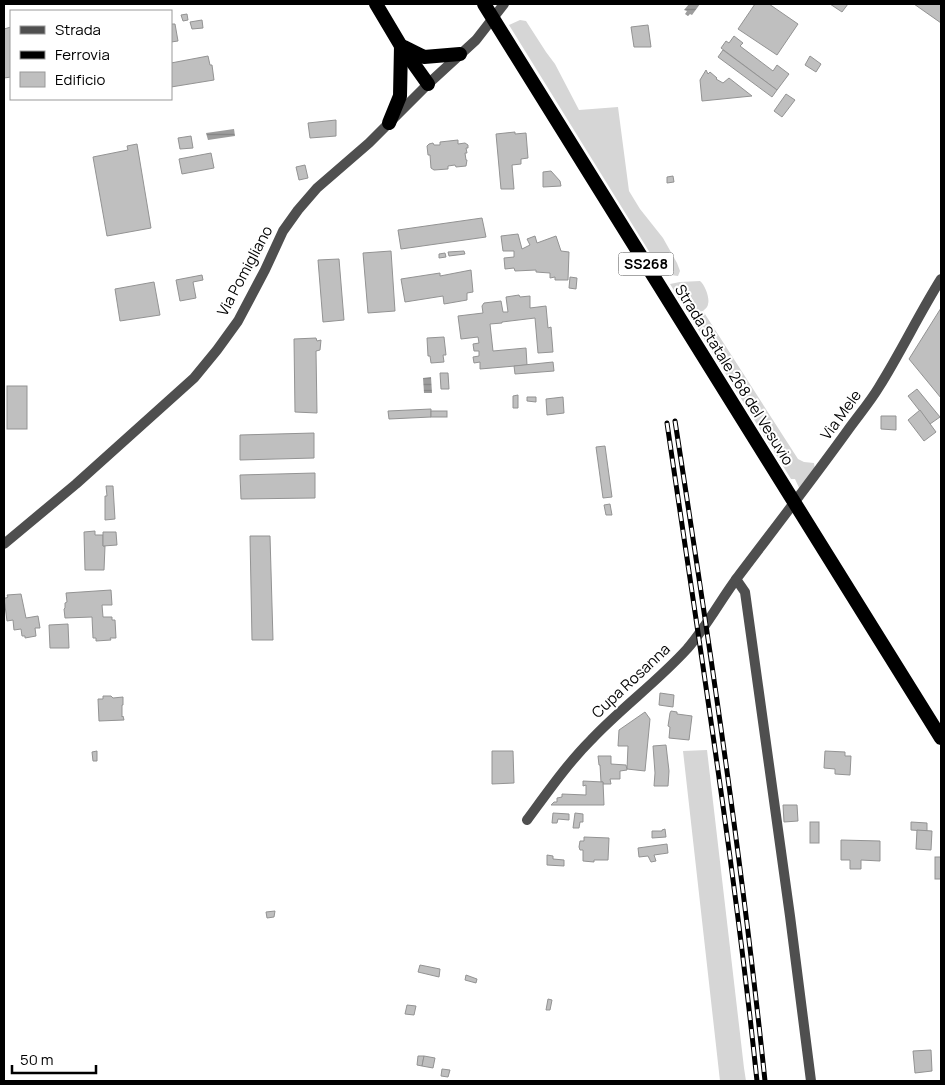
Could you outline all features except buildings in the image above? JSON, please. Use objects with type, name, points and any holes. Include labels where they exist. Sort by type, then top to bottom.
[{"type":"highway","points":[[376,4],[401,46],[428,84]]},
{"type":"highway","name":"Strada Statale 268 del Vesuvio","points":[[484,4],[941,738]]},
{"type":"highway","points":[[401,46],[424,57],[460,54]]},
{"type":"highway","points":[[389,123],[400,96],[401,46]]},
{"type":"street","name":"Via Pomigliano","points":[[4,544],[76,484],[194,378],[238,321],[265,270],[282,231],[298,210],[317,188],[370,142],[428,84],[476,40],[504,4]]},
{"type":"street","name":"Via Mele","points":[[752,560],[878,389],[941,279]]},
{"type":"street","name":"Cupa Rosanna","points":[[527,820],[559,777],[590,741],[623,708],[646,690],[687,649],[736,579],[752,560]]},
{"type":"street","points":[[736,579],[745,592],[811,1081]]},
{"type":"shaded area","points":[[689,4],[700,4],[692,15],[688,16],[685,14],[687,11],[684,10]]},
{"type":"shaded area","points":[[520,20],[526,21],[555,64],[579,110],[618,107],[629,191],[640,209],[663,238],[677,263],[680,271],[678,276],[663,274],[509,25]]},
{"type":"shaded area","points":[[234,129],[235,136],[208,140],[206,133]]},
{"type":"shaded area","points":[[700,281],[705,288],[708,298],[708,306],[703,311],[798,459],[814,463],[815,469],[800,490],[795,479],[791,479],[670,284]]},
{"type":"shaded area","points":[[431,377],[432,393],[424,393],[423,378]]},
{"type":"shaded area","points":[[707,750],[746,1081],[720,1081],[683,751]]},
{"type":"railway","points":[[675,421],[735,833],[765,1081]]},
{"type":"railway","points":[[667,423],[727,834],[757,1081]]}]
